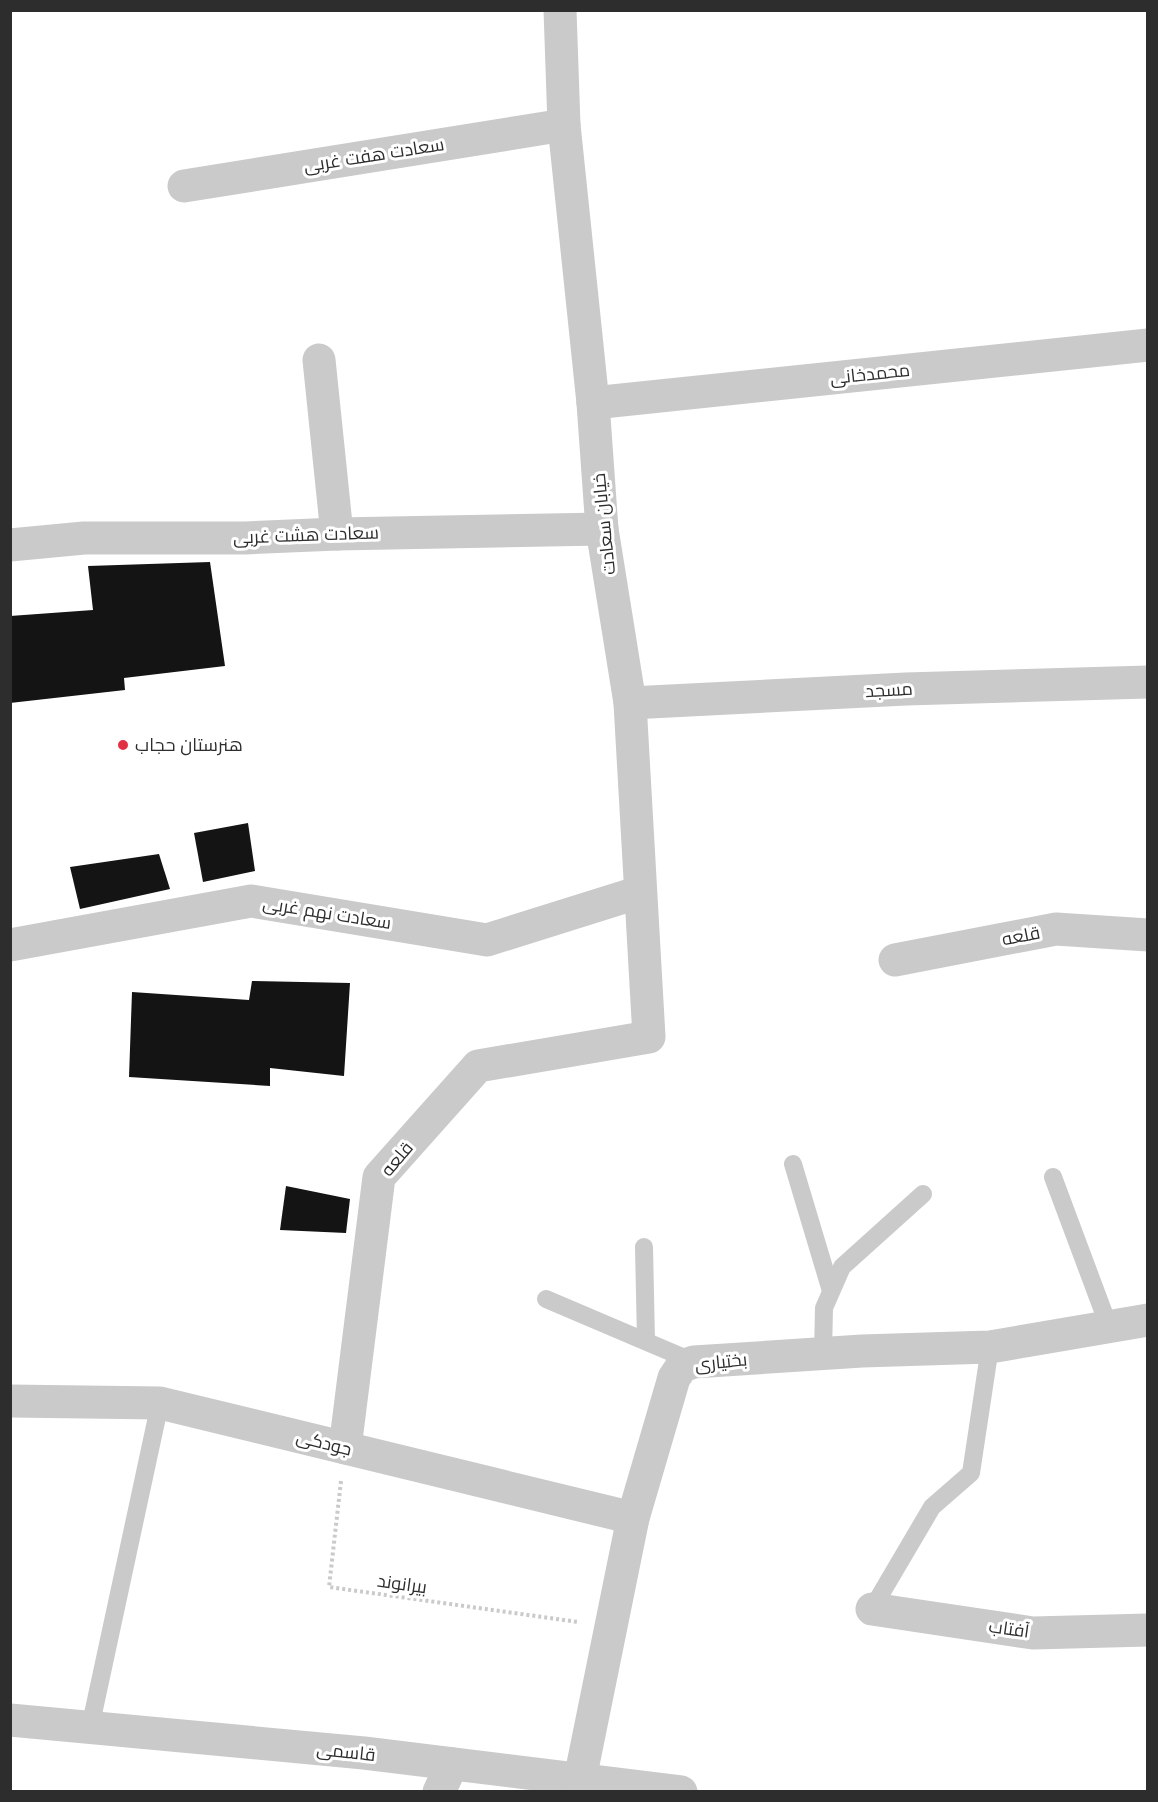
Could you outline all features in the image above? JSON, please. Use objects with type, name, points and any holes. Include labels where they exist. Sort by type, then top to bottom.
[{"type":"street","name":"خیابان سعادت","points":[[560,10],[564,125],[593,404],[602,529],[630,703],[649,1037]]},
{"type":"street","name":"سعادت هفت غربی","points":[[184,186],[564,125]]},
{"type":"street","name":"محمدخانی","points":[[593,404],[1148,345]]},
{"type":"street","points":[[319,360],[337,534]]},
{"type":"street","name":"سعادت هشت غربی","points":[[10,545],[84,538],[245,538],[602,529]]},
{"type":"street","name":"مسجد","points":[[630,703],[906,689],[1148,682]]},
{"type":"street","name":"سعادت نهم غربی","points":[[10,945],[251,901],[488,940],[640,892]]},
{"type":"street","name":"قلعه","points":[[895,960],[1056,929],[1148,935]]},
{"type":"street","name":"قلعه","points":[[345,1448],[379,1177],[478,1066],[649,1037]]},
{"type":"street","name":"بختیاری","points":[[580,1779],[633,1518],[674,1378],[682,1366],[694,1362],[823,1354],[990,1347],[1148,1320]]},
{"type":"street","name":"جودکی","points":[[10,1401],[160,1403],[633,1518]]},
{"type":"street","name":"آفتاب","points":[[872,1609],[1033,1633],[1148,1630]]},
{"type":"street","name":"قاسمی","points":[[10,1720],[352,1752],[446,1778],[580,1779],[681,1791]]},
{"type":"lane","points":[[793,1164],[831,1291]]},
{"type":"lane","points":[[1053,1177],[1109,1327]]},
{"type":"lane","points":[[823,1354],[824,1308],[842,1267],[923,1194]]},
{"type":"lane","points":[[644,1247],[646,1341]]},
{"type":"lane","points":[[546,1299],[694,1362]]},
{"type":"lane","points":[[872,1609],[932,1507],[971,1473],[990,1347]]},
{"type":"lane","points":[[90,1728],[160,1403]]},
{"type":"path","name":"بیرانوند","points":[[345,1448],[329,1587],[611,1627]]},
{"type":"building","points":[[210,562],[225,666],[124,678],[125,690],[10,703],[10,616],[93,610],[88,566]]},
{"type":"building","points":[[248,823],[255,871],[203,882],[194,833]]},
{"type":"building","points":[[159,854],[170,889],[80,909],[70,867]]},
{"type":"building","points":[[252,981],[350,983],[344,1076],[270,1068],[270,1086],[129,1077],[132,992],[249,1000]]},
{"type":"building","points":[[286,1186],[350,1199],[346,1233],[280,1230]]},
{"type":"place","name":"هنرستان حجاب","points":[[123,745]]}]
